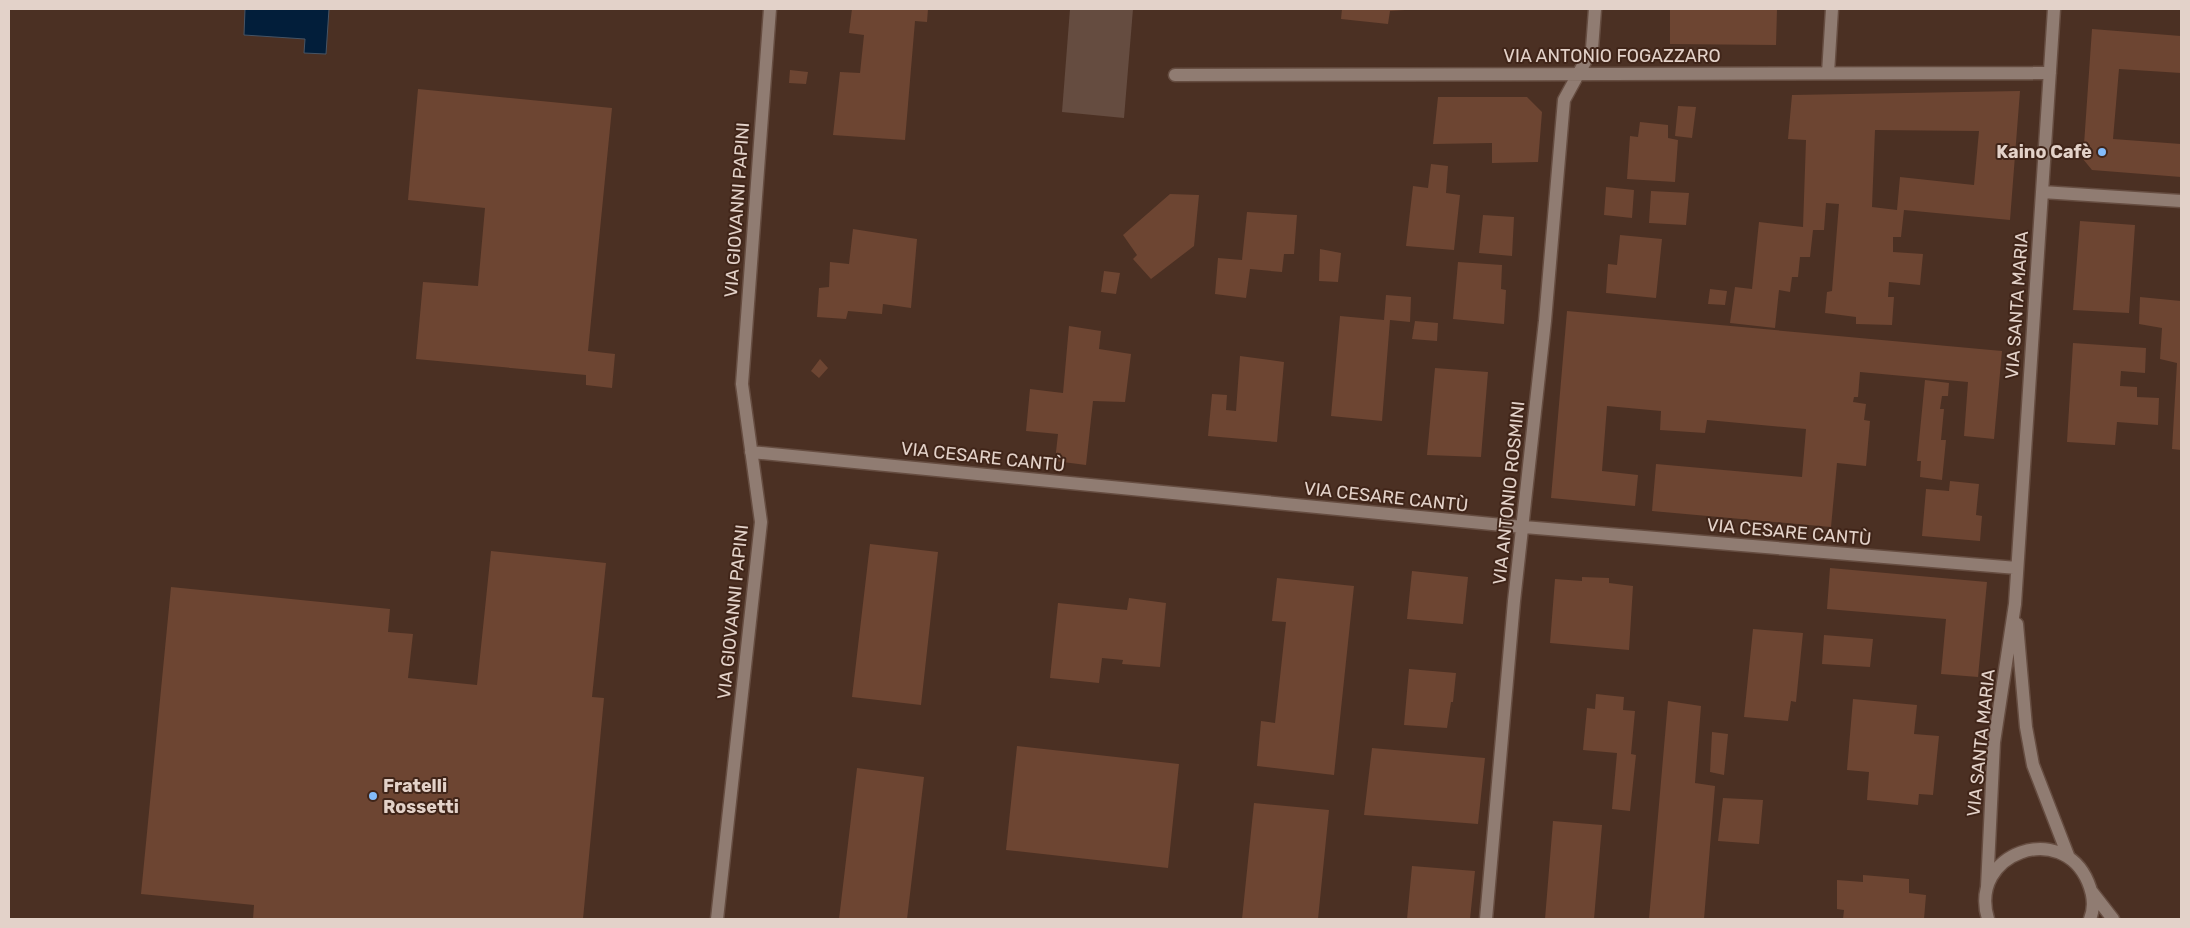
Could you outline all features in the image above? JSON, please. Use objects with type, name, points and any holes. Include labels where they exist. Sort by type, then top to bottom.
[{"type":"street","name":"VIA GIOVANNI PAPINI","points":[[717,919],[761,522],[742,384],[770,9]]},
{"type":"street","name":"VIA ANTONIO ROSMINI","points":[[1486,919],[1514,601],[1546,321],[1564,100],[1592,49],[1595,9]]},
{"type":"street","points":[[1828,73],[1832,9]]},
{"type":"street","name":"VIA SANTA MARIA","points":[[1986,916],[1994,742],[2015,604],[2054,9]]},
{"type":"street","name":"VIA ANTONIO FOGAZZARO","points":[[1175,75],[2050,73]]},
{"type":"street","points":[[2042,192],[2181,201]]},
{"type":"street","name":"VIA CESARE CANTÙ","points":[[751,452],[1523,528],[2017,568]]},
{"type":"street","name":"VIA SANTA MARIA","points":[[2015,604],[2026,726],[2033,765],[2069,858]]},
{"type":"street","name":"VIA SANTA MARIA","points":[[1987,887],[1996,869],[2011,856],[2030,849],[2051,850],[2069,858],[2084,872],[2092,892],[2090,919]]},
{"type":"street","points":[[2092,892],[2113,919]]},
{"type":"shaded area","points":[[1070,9],[1133,9],[1124,118],[1062,112]]},
{"type":"water","points":[[245,9],[329,9],[326,54],[304,53],[305,39],[244,35]]},
{"type":"building","points":[[852,9],[928,9],[927,22],[915,21],[905,140],[833,135],[840,72],[860,73],[864,35],[849,33]]},
{"type":"building","points":[[1342,9],[1405,10],[1390,11],[1388,24],[1341,19]]},
{"type":"building","points":[[1670,9],[1777,9],[1776,45],[1670,44]]},
{"type":"building","points":[[2092,29],[2181,36],[2181,73],[2119,69],[2113,139],[2181,144],[2181,177],[2092,170],[2083,159]]},
{"type":"building","points":[[790,70],[808,72],[806,84],[789,83]]},
{"type":"building","points":[[418,89],[612,108],[588,351],[615,354],[612,388],[586,385],[586,375],[416,359],[423,282],[478,286],[485,208],[408,200]]},
{"type":"building","points":[[2020,91],[2010,220],[1904,210],[1901,237],[1893,237],[1893,252],[1923,254],[1920,285],[1889,282],[1888,297],[1894,297],[1892,325],[1856,324],[1856,317],[1825,313],[1827,292],[1832,291],[1839,204],[1826,203],[1824,230],[1813,230],[1810,257],[1800,257],[1798,277],[1792,277],[1790,292],[1779,290],[1775,328],[1730,323],[1735,287],[1752,289],[1759,222],[1803,227],[1806,140],[1788,139],[1792,95]],"holes":[[[1875,130],[1979,131],[1974,185],[1900,177],[1897,210],[1872,207]]]},
{"type":"building","points":[[1438,97],[1527,97],[1542,112],[1538,162],[1492,163],[1492,143],[1433,144]]},
{"type":"building","points":[[1678,106],[1696,107],[1692,138],[1675,136]]},
{"type":"building","points":[[1640,122],[1668,125],[1668,138],[1678,140],[1675,182],[1627,179],[1630,136],[1638,137]]},
{"type":"building","points":[[1431,164],[1448,166],[1446,193],[1460,195],[1454,250],[1406,246],[1413,186],[1428,188]]},
{"type":"building","points":[[1606,187],[1634,190],[1632,218],[1604,215]]},
{"type":"building","points":[[1651,191],[1689,193],[1686,225],[1649,223]]},
{"type":"building","points":[[1170,194],[1199,195],[1194,246],[1151,279],[1133,259],[1137,255],[1123,235]]},
{"type":"building","points":[[1247,212],[1297,215],[1294,254],[1284,254],[1282,272],[1250,269],[1246,298],[1215,294],[1218,258],[1242,260]]},
{"type":"building","points":[[1483,215],[1514,217],[1512,256],[1479,253]]},
{"type":"building","points":[[2080,221],[2135,225],[2129,313],[2073,310]]},
{"type":"building","points":[[853,229],[917,239],[911,308],[883,304],[882,314],[848,311],[846,319],[817,317],[819,288],[829,287],[830,262],[849,264]]},
{"type":"building","points":[[1620,235],[1662,239],[1656,298],[1606,293],[1608,264],[1617,265]]},
{"type":"building","points":[[1320,249],[1341,253],[1338,282],[1319,281]]},
{"type":"building","points":[[1458,262],[1502,265],[1501,289],[1506,290],[1504,324],[1453,319]]},
{"type":"building","points":[[1104,271],[1120,273],[1116,294],[1101,292]]},
{"type":"building","points":[[1710,289],[1727,291],[1725,305],[1708,304]]},
{"type":"building","points":[[1386,295],[1411,297],[1410,322],[1390,320],[1382,421],[1331,416],[1340,316],[1384,320]]},
{"type":"building","points":[[2140,297],[2181,301],[2181,450],[2172,449],[2177,363],[2160,359],[2162,328],[2139,324]]},
{"type":"building","points":[[1567,311],[2002,351],[1994,439],[1964,436],[1968,382],[1860,372],[1858,397],[1854,397],[1853,402],[1866,404],[1864,420],[1870,421],[1866,466],[1837,463],[1831,527],[1652,511],[1656,464],[1802,477],[1806,429],[1707,420],[1705,433],[1660,430],[1661,411],[1607,406],[1602,471],[1638,475],[1635,506],[1551,498]]},
{"type":"building","points":[[1415,321],[1438,323],[1437,341],[1412,339]]},
{"type":"building","points":[[1069,326],[1101,331],[1099,349],[1131,354],[1125,402],[1093,401],[1086,465],[1055,461],[1058,434],[1026,431],[1030,389],[1063,393]]},
{"type":"building","points":[[2073,343],[2146,348],[2145,373],[2121,371],[2120,386],[2137,387],[2137,397],[2159,398],[2158,425],[2117,422],[2115,445],[2067,442]]},
{"type":"building","points":[[1240,356],[1284,362],[1277,442],[1208,436],[1212,394],[1227,395],[1226,410],[1236,411]]},
{"type":"building","points":[[820,359],[828,368],[819,378],[811,371]]},
{"type":"building","points":[[1435,368],[1488,372],[1481,457],[1427,455]]},
{"type":"building","points":[[1925,380],[1949,383],[1948,396],[1942,396],[1940,409],[1944,409],[1941,440],[1946,440],[1942,480],[1920,477],[1921,461],[1917,461]]},
{"type":"building","points":[[1950,481],[1979,484],[1976,515],[1982,516],[1980,541],[1922,536],[1926,489],[1949,491]]},
{"type":"building","points":[[870,544],[938,552],[921,705],[852,697]]},
{"type":"building","name":"Fratelli Rossetti","points":[[491,551],[606,563],[592,697],[604,698],[583,919],[253,919],[254,905],[141,894],[171,587],[390,609],[388,632],[413,634],[408,678],[477,685]]},
{"type":"building","points":[[1830,568],[1987,582],[1978,677],[1941,674],[1946,619],[1827,609]]},
{"type":"building","points":[[1412,571],[1468,577],[1463,624],[1407,619]]},
{"type":"building","points":[[1582,577],[1609,578],[1609,583],[1633,586],[1629,650],[1550,643],[1555,579],[1582,581]]},
{"type":"building","points":[[1277,578],[1354,586],[1334,775],[1257,766],[1261,721],[1275,723],[1286,622],[1272,621]]},
{"type":"building","points":[[1129,598],[1166,603],[1160,667],[1122,664],[1123,660],[1102,658],[1099,683],[1050,678],[1058,603],[1127,610]]},
{"type":"building","points":[[1753,629],[1803,633],[1796,702],[1791,701],[1788,721],[1744,717]]},
{"type":"building","points":[[1824,635],[1873,639],[1870,667],[1822,664]]},
{"type":"building","points":[[1409,669],[1456,673],[1453,702],[1451,702],[1447,728],[1404,725]]},
{"type":"building","points":[[1596,694],[1624,697],[1623,710],[1635,711],[1631,754],[1636,755],[1630,811],[1612,809],[1617,753],[1583,750],[1587,708],[1595,709]]},
{"type":"building","points":[[1853,699],[1917,705],[1914,734],[1939,736],[1933,795],[1919,794],[1918,805],[1867,800],[1869,772],[1847,770]]},
{"type":"building","points":[[1668,701],[1701,706],[1695,783],[1715,786],[1704,919],[1649,919]]},
{"type":"building","points":[[1712,732],[1728,734],[1724,775],[1710,772]]},
{"type":"building","points":[[1017,746],[1179,764],[1168,868],[1006,850]]},
{"type":"building","points":[[1372,748],[1485,758],[1478,824],[1364,815]]},
{"type":"building","points":[[857,768],[924,777],[907,919],[839,919]]},
{"type":"building","points":[[1723,798],[1763,800],[1759,844],[1718,841]]},
{"type":"building","points":[[1254,803],[1329,810],[1318,919],[1242,919]]},
{"type":"building","points":[[1553,821],[1602,825],[1594,919],[1545,919]]},
{"type":"building","points":[[1412,866],[1475,871],[1470,919],[1407,919]]},
{"type":"building","points":[[1863,875],[1909,879],[1909,893],[1926,895],[1924,919],[1843,919],[1844,910],[1837,909],[1837,880],[1863,882]]},
{"type":"place","name":"Kaino Cafè","points":[[2102,152]]},
{"type":"place","name":"Fratelli Rossetti","points":[[373,796]]}]
